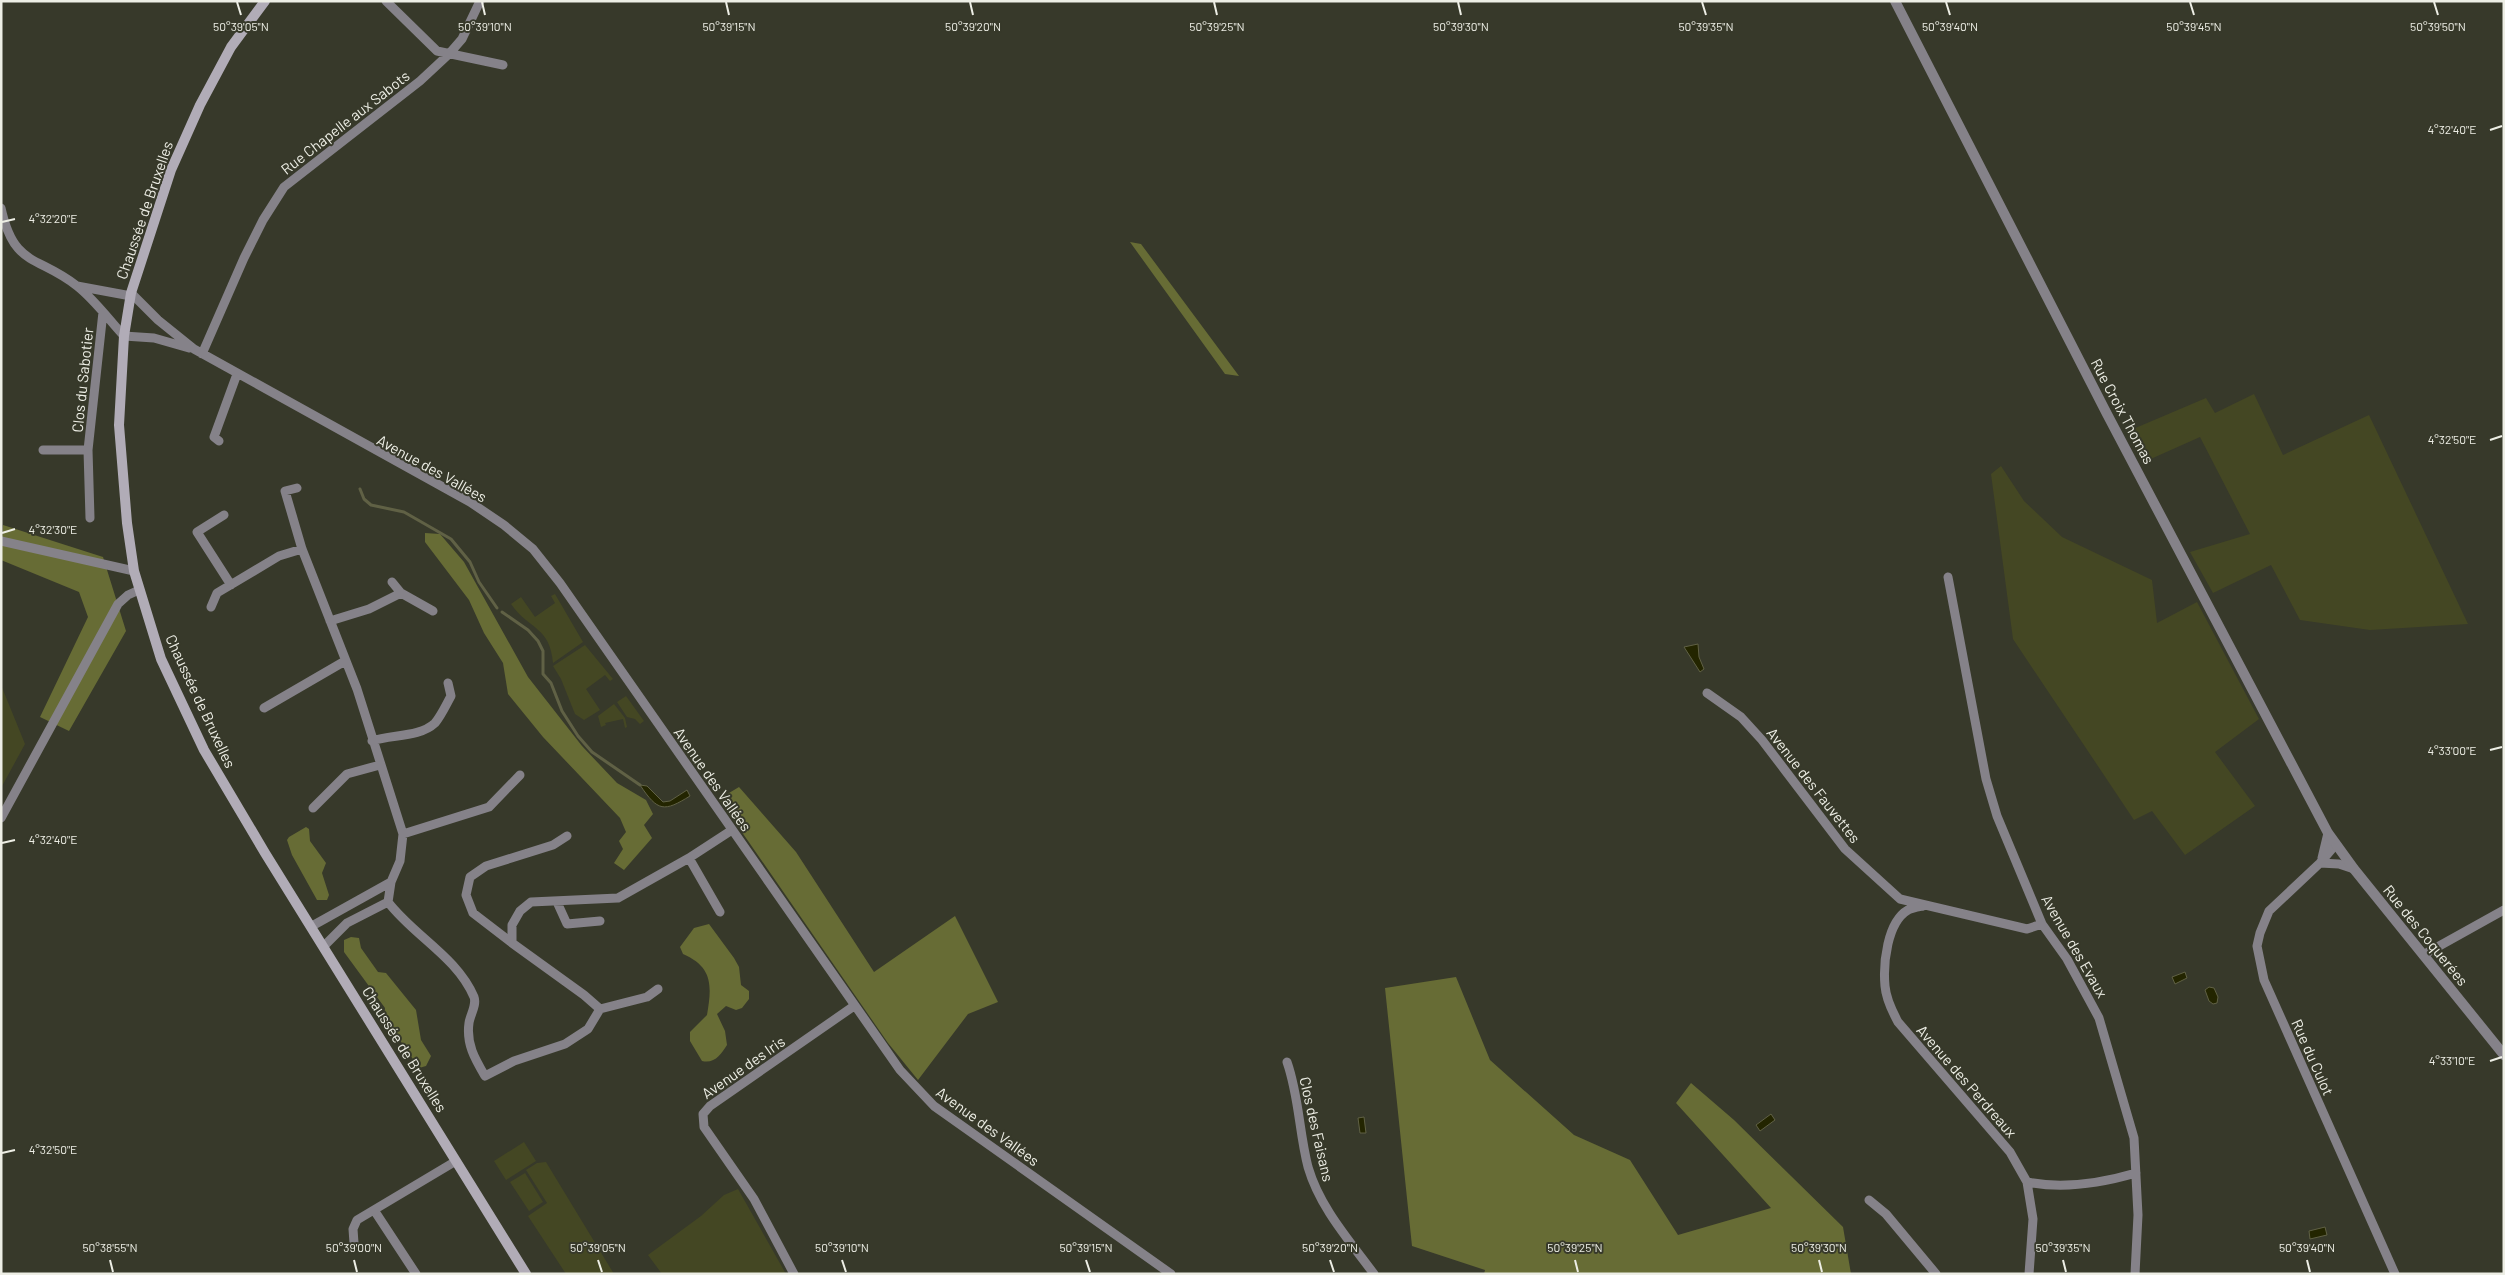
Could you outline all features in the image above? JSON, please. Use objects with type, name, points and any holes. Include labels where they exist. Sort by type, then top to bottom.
[{"type":"main road","name":"Chaussée de Bruxelles","points":[[265,1],[231,47],[200,105],[171,170],[131,295],[124,336],[119,425],[127,523],[134,571],[161,659],[204,750],[526,1274]]},
{"type":"street","points":[[386,1],[428,44],[438,51],[503,65]]},
{"type":"street","name":"Rue Chapelle aux Sabots","points":[[198,352],[263,220],[284,187],[420,81],[449,54],[462,39],[480,1]]},
{"type":"street","name":"Rue Croix Thomas","points":[[1895,1],[2107,414],[2328,833]]},
{"type":"street","points":[[1,208],[7,232],[13,244],[24,255],[77,286],[124,336]]},
{"type":"street","points":[[77,286],[131,295]]},
{"type":"street","name":"Avenue des Vallées","points":[[131,295],[158,320],[198,352],[470,502],[504,525],[533,549],[560,583],[900,1070],[934,1106],[1171,1274]]},
{"type":"street","name":"Clos du Sabotier","points":[[90,518],[88,450],[103,312]]},
{"type":"street","name":"Avenue des Vallées","points":[[124,336],[154,338],[198,352]]},
{"type":"street","points":[[219,441],[214,437],[237,374]]},
{"type":"street","name":"Clos du Sabotier","points":[[43,450],[88,450]]},
{"type":"street","points":[[297,488],[284,491],[302,549],[357,688],[403,834],[400,860],[391,882],[388,902],[400,917],[466,979],[475,1000],[469,1024],[470,1050],[485,1076],[514,1061],[565,1044],[588,1029],[600,1010],[647,997],[658,989]]},
{"type":"street","points":[[224,515],[197,532],[231,585]]},
{"type":"street","points":[[1,541],[134,571]]},
{"type":"street","points":[[211,606],[217,594],[231,585],[279,556],[302,549]]},
{"type":"street","name":"Avenue des Evaux","points":[[1948,577],[1986,778],[1996,816],[2042,924],[2067,959],[2100,1018],[2134,1138],[2138,1215],[2135,1274]]},
{"type":"street","points":[[392,582],[401,593],[433,611]]},
{"type":"street","points":[[1,818],[118,604],[128,595],[139,590]]},
{"type":"street","points":[[330,621],[369,609],[401,593]]},
{"type":"street","points":[[264,708],[345,661]]},
{"type":"street","points":[[372,740],[386,736],[419,733],[434,723],[451,696],[448,683]]},
{"type":"street","name":"Avenue des Fauvettes","points":[[1707,693],[1741,718],[1762,740],[1845,849],[1900,899],[1923,906],[2027,929],[2042,924]]},
{"type":"street","points":[[313,808],[347,774],[380,765]]},
{"type":"street","points":[[403,834],[489,807],[520,775]]},
{"type":"street","points":[[512,943],[512,925],[520,911],[531,902],[618,898],[689,858],[732,830]]},
{"type":"street","points":[[2320,863],[2328,833]]},
{"type":"street","name":"Rue des Coquerées","points":[[2328,833],[2354,869],[2504,1055]]},
{"type":"street","points":[[567,836],[553,845],[486,866],[470,877],[466,895],[474,913],[584,995],[600,1010]]},
{"type":"street","points":[[2320,863],[2336,844]]},
{"type":"street","points":[[2320,863],[2342,853]]},
{"type":"street","points":[[689,858],[720,912]]},
{"type":"street","points":[[2320,863],[2339,864],[2354,869]]},
{"type":"street","name":"Rue du Culot","points":[[2320,863],[2269,911],[2257,946],[2264,980],[2395,1274]]},
{"type":"street","points":[[312,926],[391,882]]},
{"type":"street","points":[[324,946],[347,923],[388,902]]},
{"type":"street","points":[[557,902],[567,924],[600,921]]},
{"type":"street","name":"Avenue des Perdreaux","points":[[1923,906],[1908,910],[1893,925],[1888,943],[1885,985],[1889,1004],[1898,1022],[2010,1152],[2028,1182]]},
{"type":"street","points":[[2423,955],[2504,910]]},
{"type":"street","name":"Avenue des Iris","points":[[794,1274],[754,1200],[704,1127],[703,1114],[710,1106],[854,1006]]},
{"type":"street","name":"Clos des Faisans","points":[[1287,1062],[1298,1107],[1309,1168],[1317,1191],[1329,1214],[1374,1274]]},
{"type":"street","points":[[354,1243],[353,1229],[357,1220],[456,1161]]},
{"type":"street","points":[[2029,1274],[2033,1219],[2028,1182],[2043,1185],[2090,1183],[2136,1173]]},
{"type":"street","points":[[1869,1200],[1886,1214],[1936,1274]]},
{"type":"street","points":[[374,1210],[416,1274]]},
{"type":"shaded area","points":[[1130,242],[1141,244],[1239,376],[1225,374]]},
{"type":"shaded area","points":[[2254,394],[2283,455],[2369,415],[2468,624],[2370,630],[2300,620],[2271,565],[2213,593],[2190,552],[2250,534],[2200,437],[2144,462],[2126,432],[2206,398],[2215,413]]},
{"type":"shaded area","points":[[2001,466],[2024,501],[2062,537],[2152,580],[2157,623],[2197,602],[2259,719],[2215,752],[2255,806],[2185,855],[2152,811],[2134,820],[2013,639],[1991,474]]},
{"type":"shaded area","points":[[3,525],[103,557],[126,631],[69,731],[40,717],[88,617],[79,592],[1,560]]},
{"type":"shaded area","points":[[425,533],[440,534],[464,562],[528,677],[582,746],[617,783],[646,800],[653,814],[644,825],[652,838],[624,870],[614,863],[623,849],[619,841],[626,832],[620,818],[543,737],[508,694],[503,663],[484,633],[469,600],[425,542]]},
{"type":"shaded area","points":[[555,594],[583,642],[553,663],[548,642],[538,629],[511,604],[521,597],[535,617],[555,603],[551,596]]},
{"type":"shaded area","points":[[1698,644],[1699,657],[1704,669],[1700,672],[1684,647]]},
{"type":"shaded area","points":[[585,645],[613,679],[610,681],[605,675],[586,689],[600,710],[584,720],[575,714],[561,679],[553,666]]},
{"type":"shaded area","points":[[1,685],[25,744],[1,788]]},
{"type":"shaded area","points":[[626,696],[644,721],[640,724],[635,719],[627,717],[617,702]]},
{"type":"shaded area","points":[[614,704],[625,718],[627,727],[625,728],[623,719],[605,723],[606,725],[601,727],[598,716]]},
{"type":"shaded area","points":[[640,785],[647,786],[663,802],[670,801],[687,790],[690,796],[674,805],[662,807],[657,805],[646,794]]},
{"type":"shaded area","points":[[739,787],[796,852],[874,972],[955,916],[998,1002],[968,1014],[918,1080],[888,1043],[719,799]]},
{"type":"shaded area","points":[[306,827],[309,829],[310,841],[326,863],[322,873],[329,895],[327,900],[317,900],[292,855],[287,840]]},
{"type":"shaded area","points":[[709,924],[739,967],[741,985],[749,991],[749,999],[742,1008],[736,1010],[726,1006],[717,1014],[725,1031],[727,1045],[717,1058],[707,1062],[702,1061],[690,1041],[690,1032],[707,1015],[710,986],[705,971],[693,959],[683,954],[680,947],[694,928]]},
{"type":"shaded area","points":[[351,937],[359,938],[361,948],[378,972],[386,973],[416,1010],[421,1040],[431,1056],[426,1066],[419,1068],[384,1017],[385,1008],[344,952],[344,940]]},
{"type":"shaded area","points":[[2185,972],[2187,978],[2175,984],[2172,977]]},
{"type":"shaded area","points":[[1456,977],[1490,1060],[1574,1135],[1630,1160],[1678,1235],[1771,1208],[1676,1103],[1691,1083],[1734,1120],[1843,1227],[1851,1274],[1484,1274],[1485,1270],[1412,1246],[1385,988]]},
{"type":"shaded area","points":[[2209,987],[2214,988],[2218,997],[2217,1003],[2213,1004],[2209,1001],[2205,990]]},
{"type":"shaded area","points":[[1771,1114],[1775,1120],[1760,1131],[1756,1125]]},
{"type":"shaded area","points":[[1364,1117],[1366,1133],[1360,1133],[1358,1118]]},
{"type":"shaded area","points":[[524,1142],[536,1161],[506,1180],[494,1161]]},
{"type":"shaded area","points":[[546,1162],[614,1274],[566,1274],[528,1216],[547,1203],[526,1170],[537,1163]]},
{"type":"shaded area","points":[[525,1173],[543,1202],[529,1211],[510,1182]]},
{"type":"shaded area","points":[[738,1189],[786,1274],[662,1274],[648,1255],[701,1216],[724,1195]]},
{"type":"shaded area","points":[[2325,1227],[2327,1235],[2310,1239],[2309,1231]]},
{"type":"waterway","points":[[360,489],[364,499],[371,505],[404,512],[451,539],[470,562],[479,582],[497,608]]},
{"type":"waterway","points":[[502,612],[528,630],[538,641],[543,651],[543,674],[551,683],[562,711],[578,736],[592,752],[640,785]]}]
